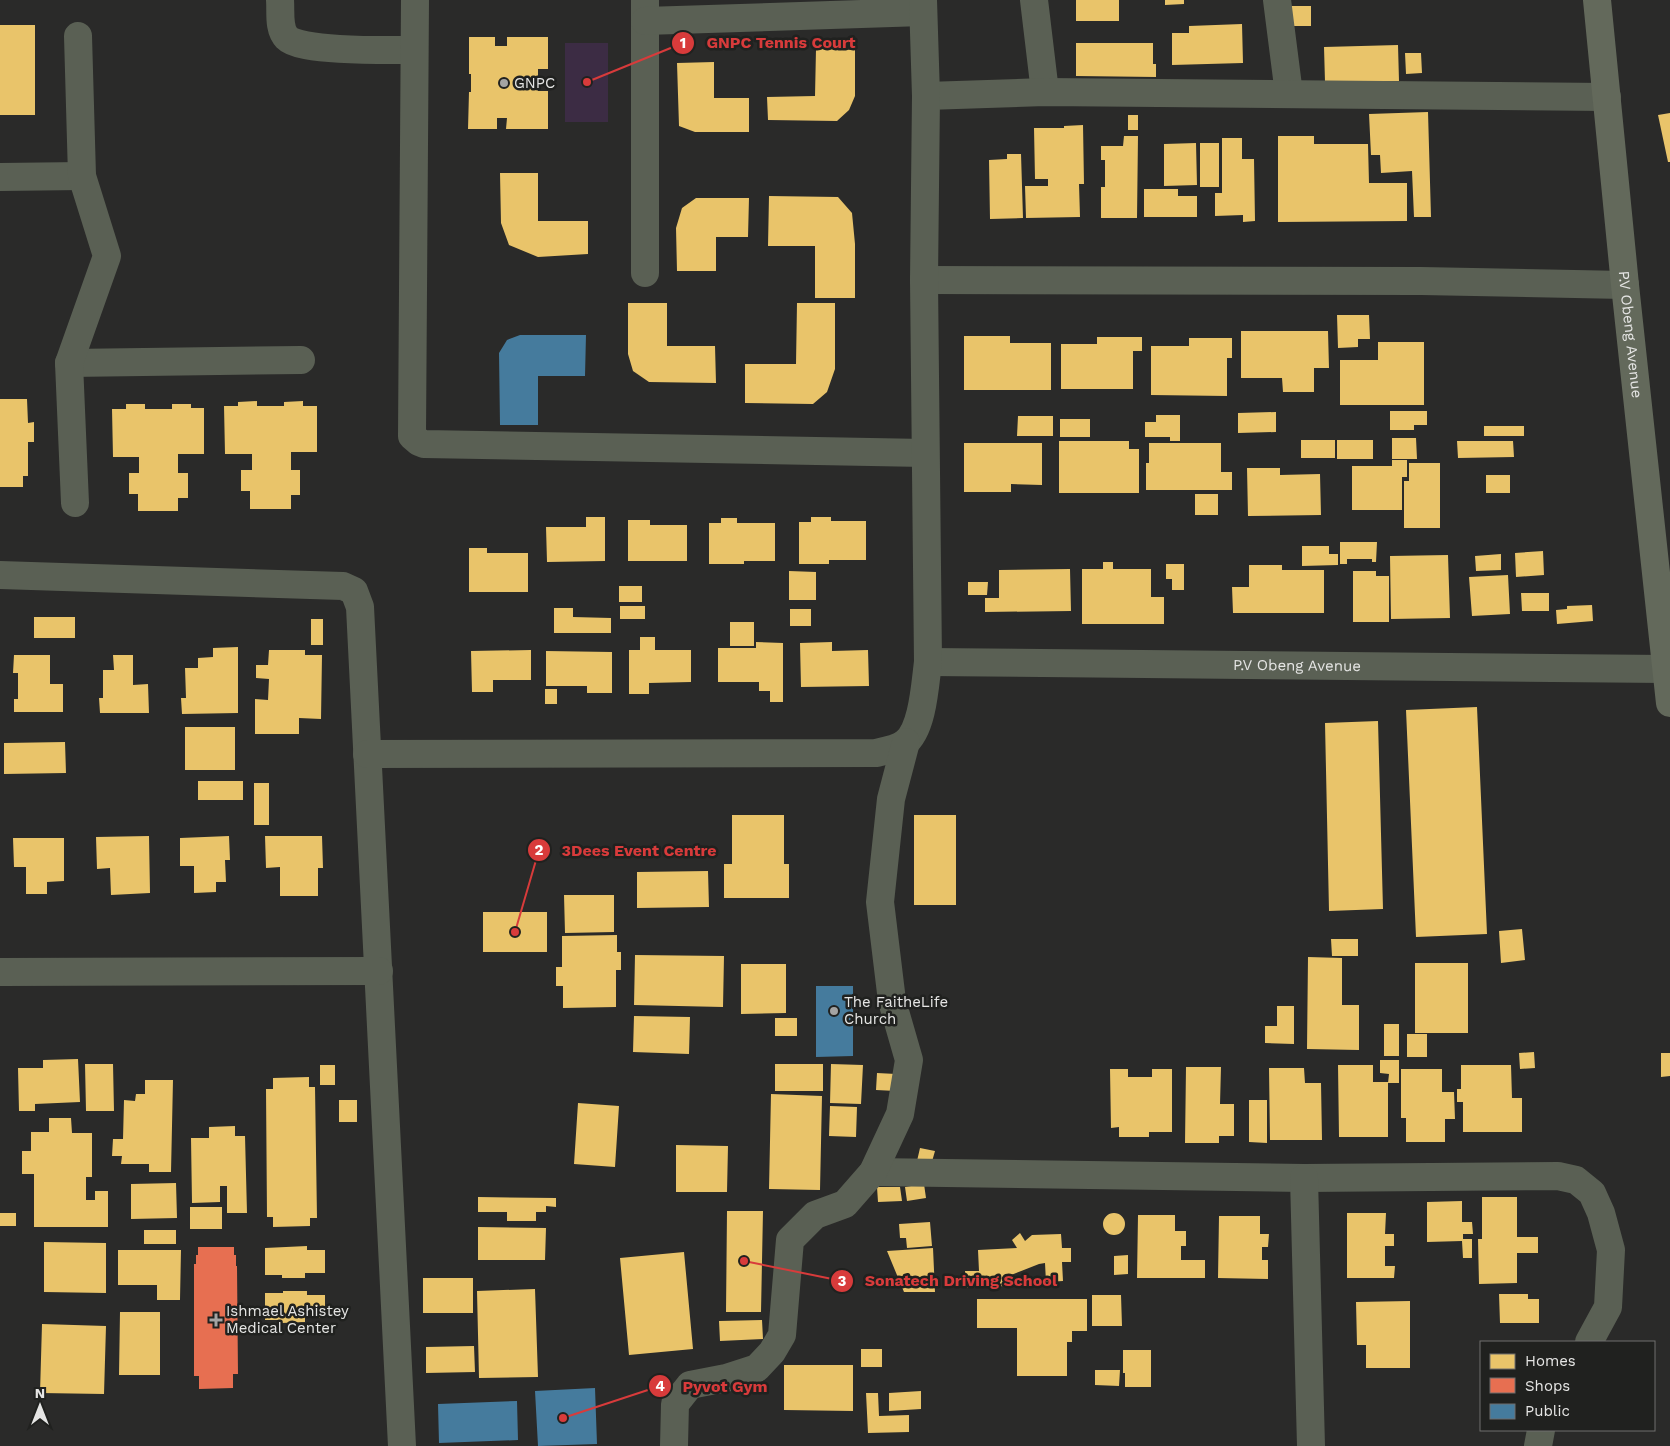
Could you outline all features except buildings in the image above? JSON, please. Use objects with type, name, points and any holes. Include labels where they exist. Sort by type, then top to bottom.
[{"type":"main road","name":"P.V Obeng Avenue","points":[[1597,0],[1625,285],[1670,703]]},
{"type":"street","points":[[280,0],[282,29],[286,37],[298,44],[328,48],[414,50]]},
{"type":"street","points":[[415,0],[412,436],[424,444],[925,453]]},
{"type":"street","points":[[1034,0],[1045,92]]},
{"type":"street","points":[[1277,0],[1289,94]]},
{"type":"street","points":[[645,273],[645,11],[923,6],[926,96],[924,280],[928,662],[920,716],[906,742],[891,799],[880,902],[892,1001],[909,1060],[900,1114],[873,1172],[845,1204],[815,1215],[790,1240],[782,1335],[772,1352],[756,1368],[726,1378],[690,1384],[675,1404],[674,1446]]},
{"type":"street","points":[[75,503],[69,363],[107,256],[82,176],[78,36]]},
{"type":"street","points":[[926,96],[1045,92],[1607,97]]},
{"type":"street","points":[[0,177],[82,176]]},
{"type":"street","points":[[924,280],[1421,281],[1625,285]]},
{"type":"street","points":[[69,363],[301,360]]},
{"type":"street","points":[[0,575],[343,586],[354,591],[360,607],[402,1446]]},
{"type":"street","name":"P.V Obeng Avenue","points":[[928,662],[1666,669]]},
{"type":"street","points":[[367,754],[876,753],[894,749],[906,742]]},
{"type":"street","points":[[0,972],[379,971]]},
{"type":"street","points":[[873,1172],[1304,1178],[1558,1176],[1576,1180],[1592,1194],[1601,1213],[1611,1250],[1608,1307],[1590,1341]]},
{"type":"street","points":[[1304,1178],[1310,1446]]},
{"type":"street","points":[[1538,1446],[1541,1431]]},
{"type":"shaded area","points":[[565,43],[608,43],[608,122],[565,122]]},
{"type":"place","name":"GNPC Tennis Court","points":[[587,82]]},
{"type":"place","name":"GNPC","points":[[504,83]]},
{"type":"place","name":"3Dees Event Centre","points":[[515,932]]},
{"type":"place","name":"The FaitheLife Church","points":[[834,1011]]},
{"type":"place","name":"Sonatech Driving School","points":[[744,1261]]},
{"type":"place","name":"Ishmael Ashistey Medical Center","points":[[216,1320]]},
{"type":"place","name":"Pyvot Gym","points":[[563,1418]]}]
